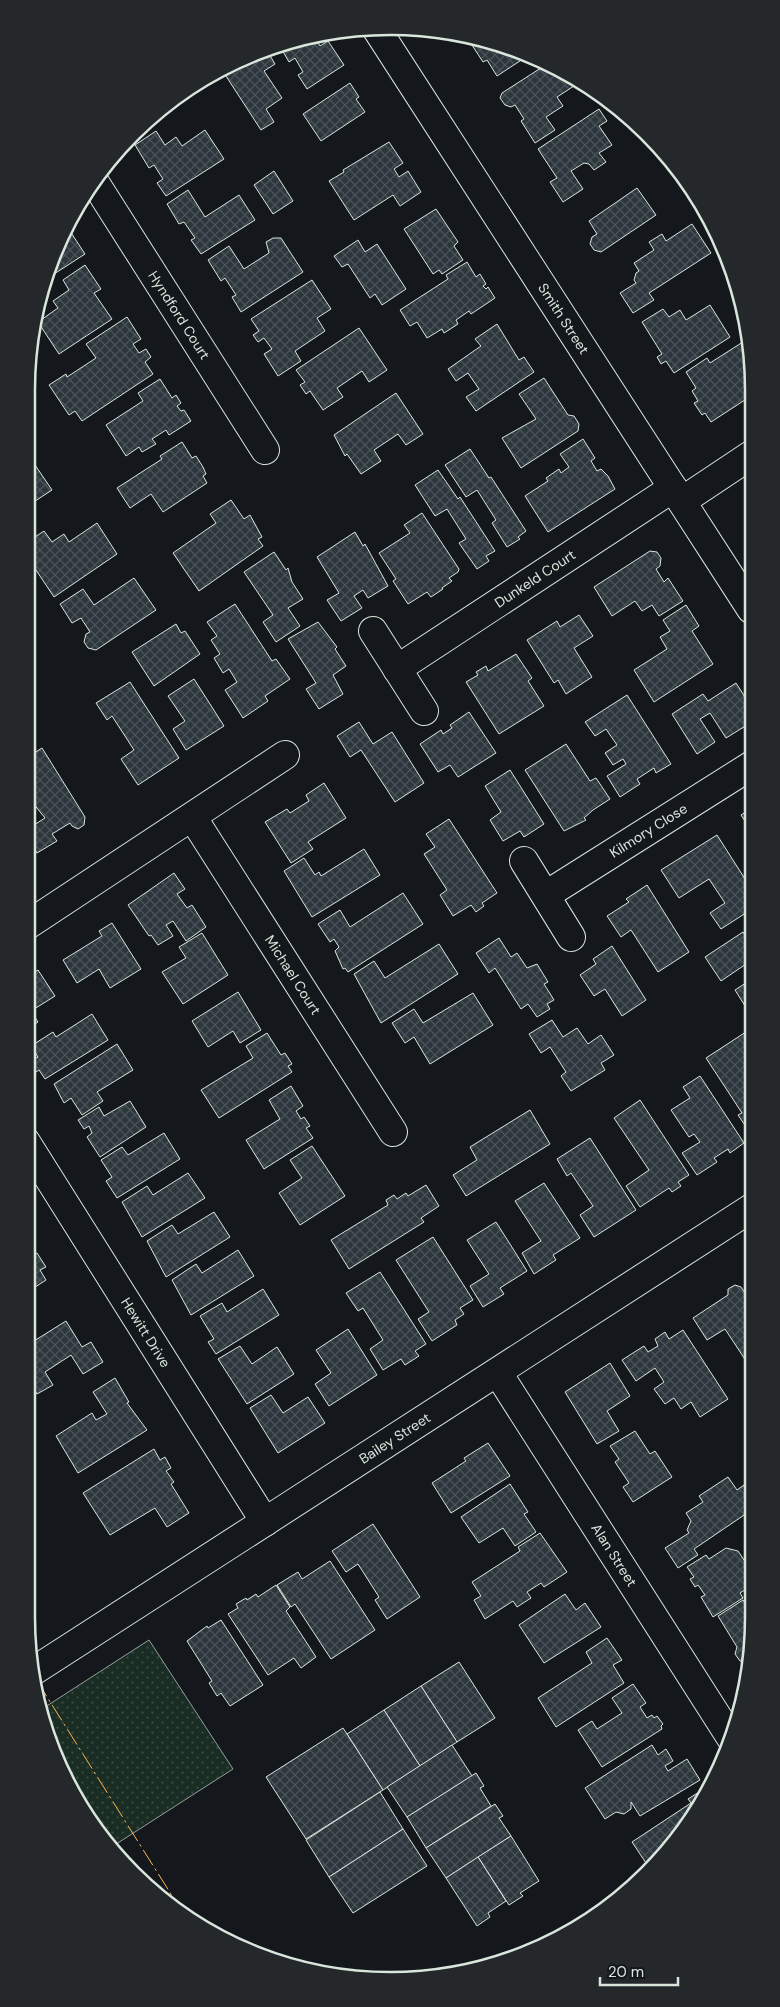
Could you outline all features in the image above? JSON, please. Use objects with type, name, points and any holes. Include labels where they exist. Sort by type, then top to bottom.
[{"type":"street","name":"Smith Street","points":[[381,35],[745,600]]},
{"type":"street","name":"Hyndford Court","points":[[98,188],[265,450]]},
{"type":"street","name":"Dunkeld Court","points":[[397,669],[677,495],[745,458]]},
{"type":"street","points":[[373,632],[424,711]]},
{"type":"street","points":[[35,920],[285,755]]},
{"type":"street","name":"Kilmory Close","points":[[546,895],[745,768]]},
{"type":"street","name":"Michael Court","points":[[192,818],[393,1132]]},
{"type":"street","points":[[524,861],[572,937]]},
{"type":"street","name":"Hewitt Drive","points":[[35,1156],[265,1522]]},
{"type":"street","name":"Bailey Street","points":[[39,1668],[745,1212]]},
{"type":"street","name":"Alan Street","points":[[498,1373],[726,1730]]},
{"type":"green space","points":[[149,1640],[233,1769],[117,1844],[95,1814],[72,1774],[62,1753],[46,1706]]},
{"type":"building","points":[[328,41],[344,65],[307,89],[298,75],[303,72],[295,58],[289,62],[283,52],[318,43],[320,46]]},
{"type":"building","points":[[472,45],[521,60],[497,76],[487,60],[483,62]]},
{"type":"building","points":[[270,56],[275,64],[264,71],[282,98],[266,109],[274,122],[261,130],[226,76]]},
{"type":"building","points":[[540,69],[573,86],[557,97],[563,106],[546,117],[555,130],[535,143],[521,121],[524,119],[515,105],[511,107],[505,105],[500,98],[502,93]]},
{"type":"building","points":[[350,83],[359,97],[356,99],[365,112],[321,141],[303,114]]},
{"type":"building","points":[[599,109],[607,121],[599,126],[612,145],[599,153],[606,162],[594,170],[589,164],[584,163],[571,171],[583,189],[563,202],[550,182],[557,178],[538,149]]},
{"type":"building","points":[[205,130],[224,159],[166,196],[157,183],[163,179],[154,165],[149,168],[135,145],[156,131],[165,145],[176,137],[182,146]]},
{"type":"building","points":[[389,142],[403,163],[394,169],[399,177],[408,171],[421,192],[400,206],[393,195],[354,220],[329,181],[344,172],[343,170]]},
{"type":"building","points":[[274,171],[293,201],[273,214],[254,185]]},
{"type":"building","points":[[637,188],[656,215],[601,252],[594,250],[590,244],[592,237],[597,234],[589,221]]},
{"type":"building","points":[[188,190],[205,217],[239,195],[255,220],[201,254],[191,240],[195,238],[184,222],[179,224],[167,204]]},
{"type":"building","points":[[436,209],[458,242],[454,246],[463,260],[442,274],[439,270],[433,274],[404,229]]},
{"type":"building","points":[[692,224],[711,253],[649,293],[654,300],[633,313],[620,293],[636,283],[634,280],[636,273],[639,271],[634,263],[654,250],[649,242],[662,234],[666,241]]},
{"type":"building","points":[[72,234],[85,254],[55,273]]},
{"type":"building","points":[[273,238],[281,238],[303,272],[241,312],[232,297],[236,295],[225,278],[221,281],[208,260],[229,246],[244,269],[269,253],[266,242]]},
{"type":"building","points":[[358,240],[365,252],[377,244],[406,289],[382,305],[375,294],[370,298],[348,264],[342,267],[334,256]]},
{"type":"building","points":[[467,262],[476,277],[480,274],[486,284],[483,286],[486,289],[488,287],[495,298],[471,314],[469,311],[456,320],[458,324],[444,333],[442,329],[427,338],[417,322],[410,326],[400,310],[448,279],[446,275]]},
{"type":"building","points":[[85,265],[101,289],[94,293],[112,319],[59,354],[41,327],[42,319],[58,308],[53,301],[69,290],[63,280]]},
{"type":"building","points":[[312,280],[331,309],[317,318],[325,331],[295,351],[301,361],[278,376],[264,354],[272,349],[264,338],[258,342],[253,335],[259,331],[251,319]]},
{"type":"building","points":[[710,305],[730,337],[674,373],[666,361],[661,364],[657,357],[662,354],[642,322],[663,309],[669,317],[680,310],[686,320]]},
{"type":"building","points":[[127,317],[141,339],[133,344],[139,353],[146,349],[151,357],[145,362],[153,374],[82,421],[75,411],[69,415],[49,385],[66,374],[67,377],[96,358],[86,344]]},
{"type":"building","points":[[497,324],[519,360],[524,357],[534,372],[476,411],[466,397],[479,389],[468,373],[456,381],[448,369],[481,346],[475,339]]},
{"type":"building","points":[[359,328],[387,370],[369,382],[362,371],[337,388],[343,397],[323,410],[310,391],[306,394],[300,385],[305,382],[296,370]]},
{"type":"building","points":[[742,343],[745,400],[711,422],[705,413],[702,415],[694,403],[698,401],[692,391],[696,388],[686,372],[707,358],[710,363]]},
{"type":"building","points":[[544,378],[568,415],[574,416],[579,424],[578,431],[521,468],[502,438],[536,419],[519,394]]},
{"type":"building","points":[[160,379],[172,398],[176,395],[181,403],[177,406],[181,411],[184,410],[191,421],[169,435],[166,430],[152,439],[156,444],[142,452],[139,447],[126,456],[106,425],[143,401],[138,393]]},
{"type":"building","points":[[396,393],[423,434],[406,445],[398,434],[374,450],[381,461],[361,474],[347,454],[345,456],[334,435]]},
{"type":"building","points":[[583,439],[595,458],[591,461],[597,471],[601,469],[608,476],[615,489],[548,532],[525,496],[548,481],[546,478],[559,469],[561,473],[569,467],[560,454]]},
{"type":"building","points":[[182,442],[192,458],[196,456],[203,467],[206,474],[203,476],[207,483],[163,512],[151,494],[130,508],[117,488],[162,459],[160,456]]},
{"type":"building","points":[[470,449],[489,478],[491,477],[526,531],[518,537],[520,539],[507,547],[492,523],[496,520],[477,490],[466,497],[445,465]]},
{"type":"building","points":[[35,465],[52,490],[35,501]]},
{"type":"building","points":[[438,470],[458,499],[460,497],[495,551],[486,556],[489,561],[477,569],[459,543],[466,539],[447,509],[435,516],[415,485]]},
{"type":"building","points":[[231,500],[244,519],[250,515],[262,537],[258,539],[263,546],[199,591],[173,553],[216,523],[210,514]]},
{"type":"building","points":[[422,513],[459,569],[458,572],[449,578],[452,581],[443,589],[431,597],[427,592],[408,604],[393,581],[396,579],[379,553],[410,533],[404,525]]},
{"type":"building","points":[[97,523],[117,554],[54,597],[35,568],[35,537],[44,531],[52,542],[64,534],[69,542]]},
{"type":"building","points":[[355,532],[363,546],[365,544],[388,586],[368,598],[363,590],[354,596],[362,608],[341,621],[327,600],[339,593],[317,557]]},
{"type":"building","points":[[650,551],[657,552],[661,558],[660,566],[656,569],[664,582],[668,578],[683,601],[659,616],[652,605],[642,611],[635,601],[612,616],[594,587]]},
{"type":"building","points":[[274,552],[286,570],[288,568],[292,582],[303,599],[288,608],[300,626],[276,642],[263,622],[273,615],[244,572]]},
{"type":"building","points":[[134,578],[156,610],[96,650],[88,648],[84,642],[86,634],[90,632],[81,618],[72,623],[60,604],[83,589],[94,605]]},
{"type":"building","points":[[235,604],[272,661],[276,659],[290,679],[265,696],[268,701],[243,718],[225,690],[237,682],[229,669],[223,673],[214,658],[220,654],[211,640],[217,636],[207,622]]},
{"type":"building","points":[[686,605],[699,626],[692,631],[713,664],[654,702],[634,670],[667,649],[660,637],[670,631],[663,620]]},
{"type":"building","points":[[579,615],[593,636],[574,648],[592,677],[566,694],[558,680],[554,683],[527,640],[557,621],[560,627]]},
{"type":"building","points":[[318,622],[337,647],[335,649],[346,666],[333,675],[343,694],[319,709],[306,689],[316,683],[288,639]]},
{"type":"building","points":[[176,624],[181,633],[185,631],[200,654],[154,686],[132,652]]},
{"type":"building","points":[[516,654],[532,678],[528,681],[544,706],[499,734],[466,682],[478,675],[476,672],[486,666],[488,671]]},
{"type":"building","points":[[194,679],[224,726],[186,750],[173,729],[185,721],[168,696]]},
{"type":"building","points":[[130,682],[179,758],[138,785],[121,759],[134,750],[112,716],[107,720],[96,703]]},
{"type":"building","points":[[736,683],[745,697],[745,726],[726,738],[710,713],[700,719],[715,742],[697,754],[672,714],[703,694],[708,701]]},
{"type":"building","points":[[627,695],[671,764],[656,773],[654,768],[637,779],[640,784],[620,797],[607,776],[626,764],[623,759],[613,765],[605,753],[617,745],[606,729],[595,736],[585,722]]},
{"type":"building","points":[[469,712],[496,753],[458,777],[450,765],[438,772],[420,744],[441,730],[443,734],[452,728],[450,725]]},
{"type":"building","points":[[359,722],[373,744],[392,732],[424,783],[395,802],[361,750],[350,757],[337,736]]},
{"type":"building","points":[[566,744],[590,781],[596,778],[610,799],[593,810],[584,818],[586,820],[564,831],[525,770]]},
{"type":"building","points":[[42,748],[85,817],[84,825],[78,829],[70,823],[52,834],[57,841],[37,853],[35,850],[35,824],[45,818],[35,806],[35,752]]},
{"type":"building","points":[[510,770],[544,824],[524,837],[520,831],[503,841],[490,820],[501,812],[485,786]]},
{"type":"building","points":[[324,783],[346,818],[308,842],[313,849],[291,863],[265,822],[287,809],[290,813],[309,801],[306,795]]},
{"type":"building","points":[[745,812],[745,821],[741,815]]},
{"type":"building","points":[[449,819],[497,893],[482,903],[484,906],[476,912],[471,905],[453,916],[440,895],[447,890],[424,854],[435,847],[426,834]]},
{"type":"building","points":[[717,835],[745,879],[745,914],[721,929],[710,913],[725,903],[709,879],[679,898],[661,870]]},
{"type":"building","points":[[364,849],[380,875],[312,917],[284,871],[304,858],[315,875],[319,872],[321,876]]},
{"type":"building","points":[[174,873],[185,889],[177,894],[187,908],[192,905],[206,927],[186,941],[173,921],[166,925],[173,936],[158,945],[151,935],[149,936],[128,905]]},
{"type":"building","points":[[647,885],[689,952],[658,972],[631,930],[621,937],[607,916],[629,902],[626,899]]},
{"type":"building","points":[[403,893],[423,924],[348,972],[345,968],[343,969],[335,951],[339,947],[334,939],[330,942],[318,924],[340,910],[350,927]]},
{"type":"building","points":[[112,923],[141,969],[110,988],[99,969],[77,983],[63,960],[102,936],[99,931]]},
{"type":"building","points":[[743,932],[745,935],[745,965],[721,981],[705,957]]},
{"type":"building","points":[[202,933],[228,975],[183,1004],[162,972],[186,958],[179,947]]},
{"type":"building","points":[[499,938],[511,957],[517,953],[527,968],[537,964],[548,982],[544,984],[554,1000],[547,1004],[550,1009],[537,1017],[528,1004],[521,1009],[495,968],[489,973],[476,953]]},
{"type":"building","points":[[439,944],[458,974],[381,1023],[354,974],[374,961],[385,978]]},
{"type":"building","points":[[612,946],[646,1000],[622,1016],[605,989],[594,996],[580,975],[596,964],[593,959]]},
{"type":"building","points":[[38,970],[55,996],[35,1008],[35,972]]},
{"type":"building","points":[[745,984],[745,1006],[735,990]]},
{"type":"building","points":[[238,992],[261,1030],[240,1043],[233,1031],[208,1047],[192,1021]]},
{"type":"building","points":[[473,993],[493,1025],[430,1064],[414,1037],[405,1043],[392,1023],[414,1009],[423,1023]]},
{"type":"building","points":[[92,1014],[108,1040],[45,1079],[39,1070],[36,1072],[35,1070],[35,1058],[38,1057],[35,1052],[35,1043],[53,1032],[56,1037]]},
{"type":"building","points":[[552,1020],[563,1037],[577,1028],[588,1044],[601,1035],[614,1055],[601,1063],[605,1070],[571,1091],[561,1076],[566,1072],[550,1047],[541,1053],[529,1034]]},
{"type":"building","points":[[267,1033],[281,1055],[285,1053],[292,1064],[288,1066],[292,1072],[219,1118],[201,1090],[253,1058],[246,1046]]},
{"type":"building","points":[[745,1033],[745,1125],[738,1115],[742,1113],[706,1058]]},
{"type":"building","points":[[117,1044],[133,1070],[97,1092],[103,1101],[82,1115],[71,1098],[64,1103],[54,1084]]},
{"type":"building","points":[[700,1076],[744,1143],[730,1153],[728,1149],[714,1158],[717,1162],[697,1175],[682,1153],[700,1142],[694,1134],[689,1137],[671,1110],[690,1098],[683,1087]]},
{"type":"building","points":[[291,1086],[303,1106],[296,1111],[301,1119],[304,1117],[310,1126],[306,1128],[313,1138],[264,1169],[246,1140],[280,1119],[269,1100]]},
{"type":"building","points":[[640,1100],[689,1175],[678,1182],[681,1186],[672,1192],[669,1188],[640,1207],[626,1186],[649,1170],[614,1118]]},
{"type":"building","points":[[130,1101],[146,1127],[100,1157],[87,1137],[92,1133],[89,1126],[84,1129],[78,1120],[99,1107],[104,1116]]},
{"type":"building","points":[[530,1110],[550,1144],[466,1196],[453,1175],[477,1160],[470,1147]]},
{"type":"building","points":[[164,1133],[180,1159],[117,1198],[106,1181],[112,1177],[101,1160],[122,1147],[128,1155]]},
{"type":"building","points":[[590,1138],[636,1210],[594,1237],[580,1215],[593,1206],[571,1173],[567,1176],[557,1159]]},
{"type":"building","points":[[312,1146],[345,1196],[300,1225],[279,1193],[302,1178],[290,1160]]},
{"type":"building","points":[[188,1173],[205,1198],[142,1237],[122,1202],[147,1186],[153,1195]]},
{"type":"building","points":[[544,1183],[580,1238],[553,1255],[556,1260],[534,1274],[522,1253],[541,1241],[515,1201]]},
{"type":"building","points":[[426,1185],[439,1206],[421,1218],[424,1222],[349,1269],[331,1240],[388,1205],[386,1200],[394,1195],[397,1199],[406,1193],[408,1196]]},
{"type":"building","points":[[214,1212],[230,1237],[166,1277],[147,1241],[172,1225],[178,1234]]},
{"type":"building","points":[[496,1222],[527,1271],[500,1288],[504,1294],[483,1307],[470,1286],[489,1274],[467,1240]]},
{"type":"building","points":[[433,1237],[473,1300],[460,1308],[464,1314],[455,1320],[457,1325],[432,1341],[418,1319],[429,1312],[396,1260]]},
{"type":"building","points":[[238,1250],[254,1276],[191,1315],[172,1280],[196,1264],[202,1273]]},
{"type":"building","points":[[37,1253],[46,1267],[40,1270],[46,1280],[35,1287],[35,1254]]},
{"type":"building","points":[[380,1272],[426,1344],[415,1351],[419,1356],[405,1365],[401,1359],[383,1370],[370,1349],[383,1340],[363,1308],[358,1311],[346,1293]]},
{"type":"building","points":[[735,1285],[741,1287],[745,1293],[745,1359],[725,1329],[707,1340],[693,1318],[728,1295],[728,1289]]},
{"type":"building","points":[[263,1289],[279,1315],[216,1354],[208,1342],[214,1339],[200,1316],[222,1303],[227,1312]]},
{"type":"building","points":[[66,1321],[82,1347],[91,1342],[103,1362],[83,1374],[71,1355],[45,1372],[53,1385],[37,1394],[35,1391],[35,1340]]},
{"type":"building","points":[[348,1329],[377,1375],[329,1406],[315,1384],[331,1373],[316,1350]]},
{"type":"building","points":[[683,1330],[728,1399],[700,1417],[691,1402],[681,1409],[674,1398],[665,1404],[654,1389],[664,1382],[655,1368],[636,1381],[622,1360],[644,1346],[648,1352],[658,1346],[655,1339],[665,1332],[669,1339]]},
{"type":"building","points":[[240,1346],[252,1364],[277,1347],[294,1374],[247,1404],[218,1359]]},
{"type":"building","points":[[610,1363],[630,1396],[607,1411],[619,1431],[597,1444],[565,1392]]},
{"type":"building","points":[[115,1378],[129,1402],[127,1403],[147,1430],[78,1473],[56,1436],[92,1413],[96,1420],[107,1414],[93,1392]]},
{"type":"building","points":[[271,1395],[283,1413],[308,1397],[325,1423],[278,1453],[250,1408]]},
{"type":"building","points":[[635,1431],[650,1454],[655,1451],[672,1477],[633,1502],[623,1487],[629,1483],[615,1462],[619,1459],[610,1446]]},
{"type":"building","points":[[488,1443],[510,1476],[451,1513],[432,1483],[466,1461],[464,1458]]},
{"type":"building","points":[[154,1449],[160,1460],[165,1457],[171,1468],[166,1471],[174,1482],[171,1484],[189,1513],[167,1527],[155,1508],[110,1535],[83,1493]]},
{"type":"building","points":[[728,1477],[737,1490],[744,1485],[745,1487],[745,1514],[694,1549],[698,1555],[678,1568],[665,1548],[689,1533],[687,1530],[691,1521],[686,1513],[703,1502],[699,1496]]},
{"type":"building","points":[[510,1484],[528,1512],[524,1514],[536,1532],[515,1546],[503,1528],[479,1543],[461,1517]]},
{"type":"building","points":[[373,1524],[420,1597],[387,1619],[375,1600],[379,1597],[358,1564],[346,1572],[332,1551]]},
{"type":"building","points":[[540,1533],[567,1572],[544,1587],[541,1583],[527,1592],[531,1598],[517,1607],[513,1601],[485,1619],[474,1600],[481,1596],[472,1582],[520,1551],[518,1547]]},
{"type":"building","points":[[726,1548],[738,1551],[745,1562],[745,1590],[740,1593],[743,1598],[713,1617],[701,1597],[705,1595],[698,1585],[695,1587],[690,1579],[694,1577],[687,1567],[706,1555],[709,1559]]},
{"type":"building","points":[[330,1561],[375,1630],[331,1659],[295,1604],[291,1607],[277,1585],[298,1572],[302,1579]]},
{"type":"building","points":[[276,1585],[290,1607],[286,1611],[316,1657],[301,1668],[294,1658],[268,1675],[228,1614],[238,1608],[236,1604],[256,1594],[258,1597]]},
{"type":"building","points":[[565,1594],[576,1610],[585,1603],[601,1627],[544,1663],[519,1625]]},
{"type":"building","points":[[743,1600],[745,1603],[742,1662],[735,1654],[737,1647],[718,1616]]},
{"type":"building","points":[[221,1620],[263,1685],[230,1706],[221,1693],[217,1696],[209,1683],[212,1681],[187,1641],[207,1626],[208,1628]]},
{"type":"building","points":[[607,1638],[622,1660],[613,1665],[624,1683],[556,1727],[538,1698],[592,1663],[586,1652]]},
{"type":"building","points":[[459,1662],[495,1718],[457,1742],[421,1686]]},
{"type":"building","points":[[633,1684],[646,1703],[640,1707],[647,1718],[652,1715],[654,1718],[657,1716],[663,1724],[661,1726],[662,1729],[602,1767],[578,1730],[592,1721],[597,1729],[622,1713],[612,1698]]},
{"type":"building","points":[[421,1686],[457,1742],[420,1766],[384,1710]]},
{"type":"building","points":[[384,1710],[420,1766],[383,1790],[347,1734]]},
{"type":"building","points":[[343,1728],[383,1790],[306,1839],[266,1777]]},
{"type":"building","points":[[452,1745],[472,1776],[407,1817],[387,1787]]},
{"type":"building","points":[[652,1745],[658,1755],[666,1749],[673,1761],[665,1766],[668,1771],[687,1759],[700,1780],[640,1816],[631,1802],[631,1809],[624,1814],[616,1812],[605,1819],[585,1788]]},
{"type":"building","points":[[476,1773],[484,1786],[480,1788],[491,1806],[426,1848],[407,1817]]},
{"type":"building","points":[[380,1792],[403,1829],[329,1877],[306,1840]]},
{"type":"building","points":[[698,1793],[672,1833],[646,1863],[632,1842],[691,1803],[688,1799]]},
{"type":"building","points":[[495,1804],[503,1816],[499,1818],[511,1836],[446,1878],[426,1848]]},
{"type":"building","points":[[403,1829],[427,1866],[353,1913],[329,1877]]},
{"type":"building","points":[[511,1836],[539,1881],[520,1893],[523,1896],[509,1905],[478,1857]]},
{"type":"building","points":[[478,1857],[506,1901],[488,1913],[490,1917],[477,1926],[446,1878]]},
{"type":"power","points":[[43,1691],[174,1899]]}]
